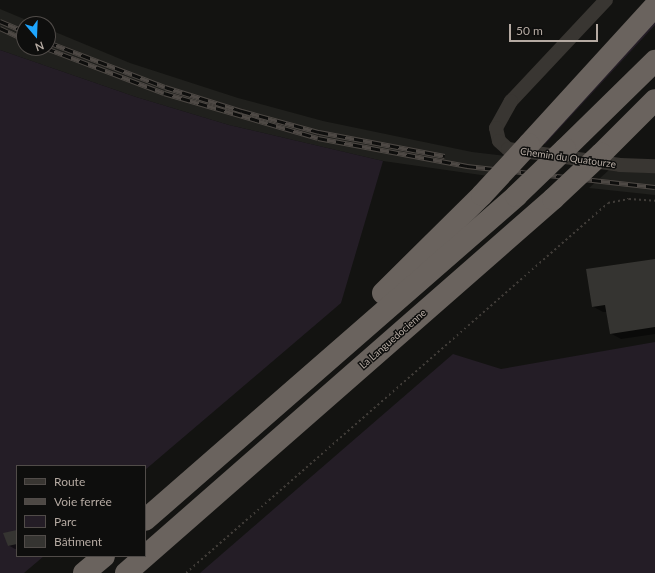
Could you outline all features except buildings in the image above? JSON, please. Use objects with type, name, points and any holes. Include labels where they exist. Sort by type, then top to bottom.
[{"type":"highway","points":[[344,345],[370,307],[482,196],[655,6]]},
{"type":"highway","points":[[146,519],[516,196],[655,61]]},
{"type":"highway","name":"La Languedocienne","points":[[146,555],[553,199],[655,100]]},
{"type":"highway","points":[[84,573],[103,557]]},
{"type":"highway","name":"La Languedocienne","points":[[126,573],[144,557]]},
{"type":"street","name":"Chemin du Quatourze","points":[[606,0],[511,101],[496,128],[499,141],[508,149],[620,165],[655,166]]},
{"type":"path","points":[[186,573],[608,203],[629,199],[655,201]]},
{"type":"shaded area","points":[[0,9],[17,16],[16,56],[0,50]]},
{"type":"shaded area","points":[[56,32],[130,63],[238,98],[323,121],[472,152],[506,156],[488,176],[383,161],[229,125],[136,97],[17,56],[56,56]]},
{"type":"shaded area","points":[[609,170],[655,173],[655,195],[589,188]]},
{"type":"green space","points":[[655,15],[655,25],[545,144],[540,140]]},
{"type":"green space","points":[[0,50],[136,97],[229,125],[383,161],[341,303],[146,469],[146,465],[16,465],[16,557],[43,557],[24,573],[0,573]]},
{"type":"green space","points":[[655,342],[655,573],[200,573],[453,354],[501,369]]},
{"type":"railway","points":[[0,21],[16,28]]},
{"type":"railway","points":[[0,28],[16,35]]},
{"type":"railway","points":[[56,45],[165,87],[242,111],[319,132],[445,156]]},
{"type":"railway","points":[[56,52],[164,93],[318,138],[467,166],[655,187]]}]
